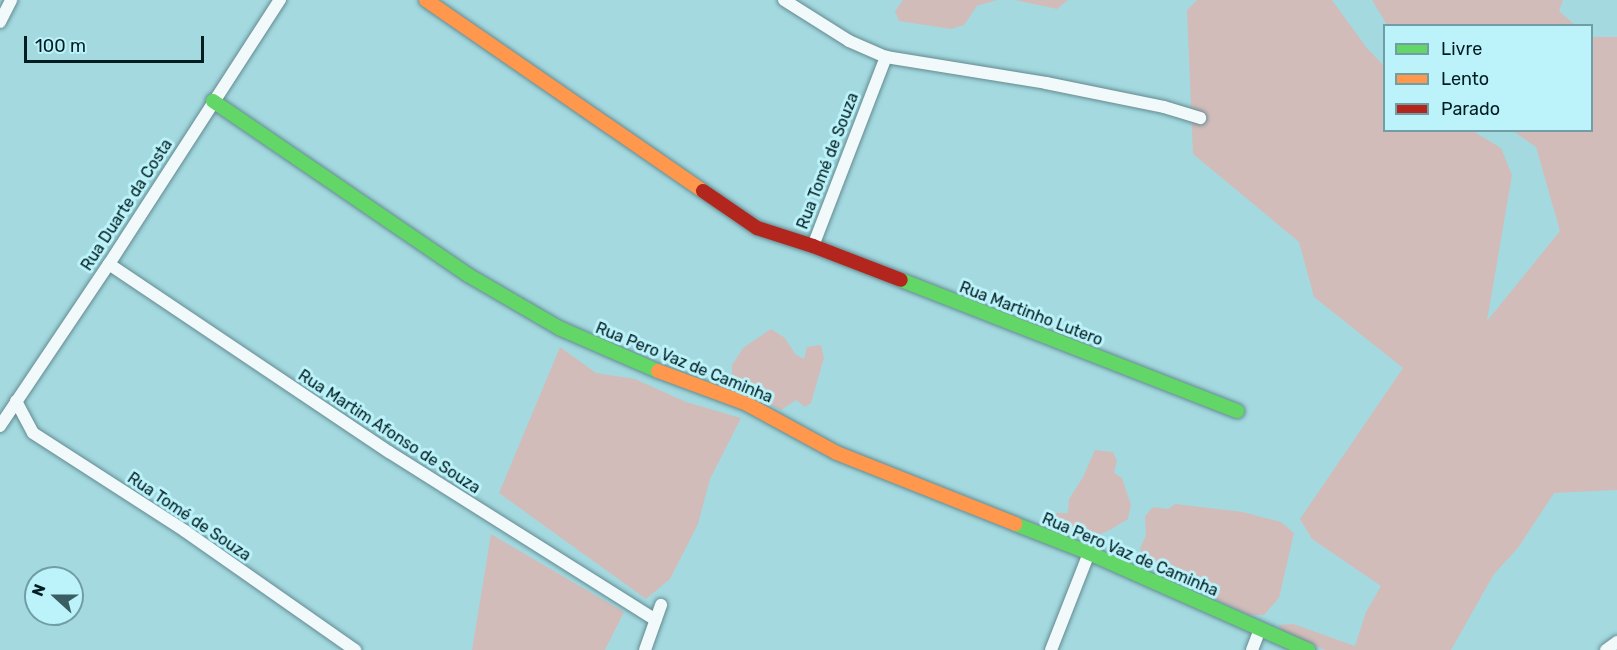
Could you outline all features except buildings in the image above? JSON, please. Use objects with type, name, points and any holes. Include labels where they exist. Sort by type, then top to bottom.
[{"type":"street","points":[[0,22],[11,0]]},
{"type":"street","name":"Rua Duarte da Costa","points":[[0,426],[109,264],[280,0]]},
{"type":"street","name":"Rua Tomé de Souza","points":[[426,0],[757,228],[813,246],[886,57]]},
{"type":"street","points":[[784,0],[849,41],[886,57],[1058,86],[1164,107],[1200,118]]},
{"type":"street","name":"Rua Pero Vaz de Caminha","points":[[213,101],[468,275],[559,328],[619,356],[747,404],[811,441],[837,453],[1089,553],[1308,650]]},
{"type":"street","name":"Rua Martinho Lutero","points":[[813,246],[1237,411]]},
{"type":"street","name":"Rua Martim Afonso de Souza","points":[[109,264],[331,414],[656,620]]},
{"type":"street","name":"Rua Tomé de Souza","points":[[16,401],[33,433],[185,531],[355,650]]},
{"type":"street","points":[[1051,650],[1089,553]]},
{"type":"street","points":[[645,650],[661,605]]},
{"type":"street","points":[[1252,650],[1260,629]]},
{"type":"street","points":[[1606,650],[1617,642]]},
{"type":"shaded area","points":[[903,0],[997,0],[977,6],[964,25],[951,29],[899,21],[895,11]]},
{"type":"shaded area","points":[[1015,0],[1068,0],[1057,9]]},
{"type":"shaded area","points":[[1197,0],[1332,0],[1366,47],[1383,65],[1383,132],[1475,132],[1501,148],[1512,175],[1487,321],[1560,231],[1536,147],[1514,132],[1593,132],[1593,37],[1617,37],[1617,490],[1554,493],[1518,548],[1494,574],[1451,650],[1325,650],[1280,631],[1279,625],[1293,624],[1355,646],[1366,612],[1381,586],[1312,539],[1300,519],[1403,368],[1314,297],[1299,242],[1193,154],[1187,10]]},
{"type":"shaded area","points":[[1372,0],[1563,0],[1559,11],[1574,24],[1386,24]]},
{"type":"shaded area","points":[[771,329],[785,338],[795,354],[804,359],[807,347],[821,345],[824,358],[811,403],[805,407],[796,400],[781,410],[732,385],[732,365],[743,348]]},
{"type":"shaded area","points":[[560,347],[596,373],[635,379],[686,402],[741,418],[710,479],[698,524],[670,579],[646,599],[499,493]]},
{"type":"shaded area","points":[[1095,450],[1113,452],[1117,461],[1114,473],[1122,478],[1131,505],[1128,519],[1095,536],[1075,538],[1052,527],[1051,513],[1068,513],[1069,499],[1083,477]]},
{"type":"shaded area","points":[[1175,504],[1243,512],[1281,522],[1294,533],[1279,598],[1264,615],[1249,615],[1179,582],[1174,571],[1162,572],[1150,564],[1140,549],[1146,535],[1145,516],[1153,507],[1168,509]]},
{"type":"shaded area","points":[[491,534],[624,612],[605,650],[472,650]]},
{"type":"traffic: fast","points":[[213,101],[468,275],[559,328],[658,371]]},
{"type":"traffic: fast","points":[[901,280],[1237,411]]},
{"type":"traffic: fast","points":[[1015,524],[1089,553],[1308,650]]},
{"type":"traffic: slow","points":[[426,0],[703,191]]},
{"type":"traffic: slow","points":[[658,371],[747,404],[837,453],[1015,524]]},
{"type":"traffic: jam","points":[[703,191],[757,228],[813,246],[901,280]]}]
